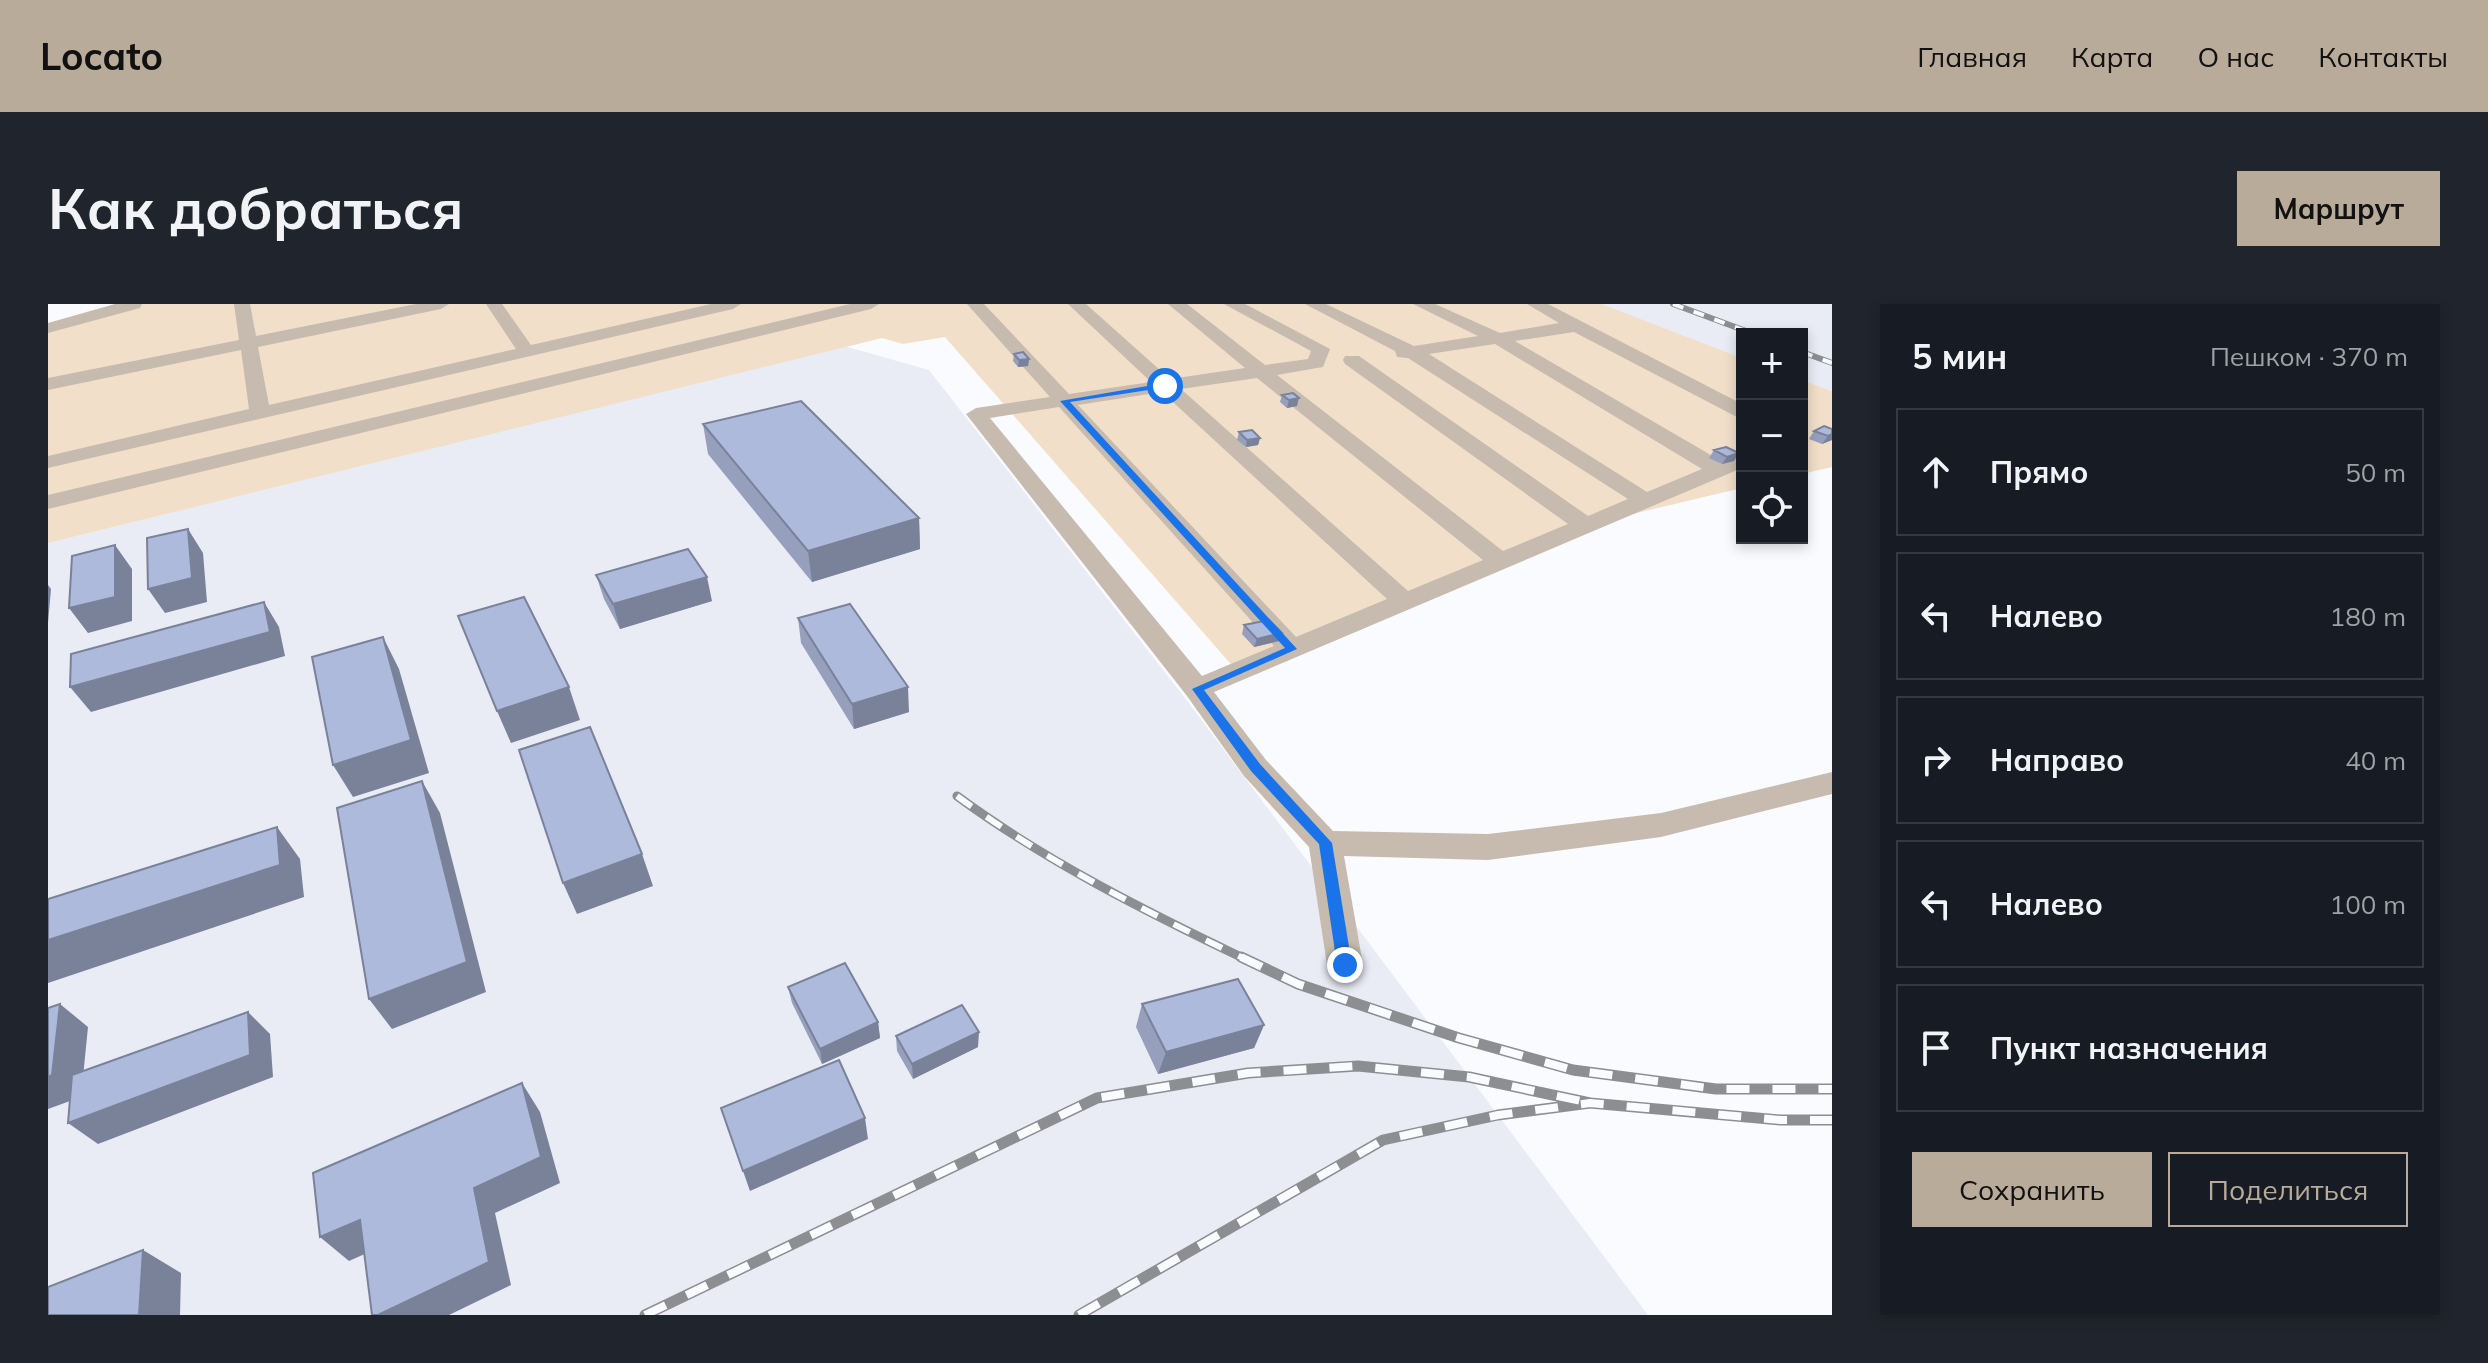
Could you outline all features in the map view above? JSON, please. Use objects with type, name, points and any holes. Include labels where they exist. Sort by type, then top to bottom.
[{"type":"street","points":[[48,321],[110,304]]},
{"type":"street","points":[[48,328],[134,304]]},
{"type":"street","points":[[242,304],[260,413]]},
{"type":"street","points":[[48,384],[441,304]]},
{"type":"street","points":[[494,304],[527,352]]},
{"type":"street","points":[[48,462],[733,304]]},
{"type":"street","points":[[48,502],[871,304]]},
{"type":"street","points":[[975,304],[1292,649]]},
{"type":"street","points":[[1076,304],[1405,602]]},
{"type":"street","points":[[1176,304],[1501,562]]},
{"type":"street","points":[[1232,304],[1321,349],[1316,363],[976,414],[1197,689],[1255,768],[1325,843],[1345,965]]},
{"type":"street","points":[[1313,304],[1412,352],[1646,501]]},
{"type":"street","points":[[1421,304],[1497,338],[1731,465]]},
{"type":"street","points":[[1535,304],[1736,409]]},
{"type":"street","points":[[1576,326],[1352,360],[1586,526]]},
{"type":"street","points":[[1197,689],[1731,465]]},
{"type":"street","points":[[1325,843],[1488,847],[1661,825],[1832,783]]},
{"type":"shaded area","points":[[128,304],[1602,304],[1736,356],[1736,489],[1624,516],[1243,678],[945,337],[903,344],[882,338],[48,543],[48,326]]},
{"type":"shaded area","points":[[1602,304],[1832,304],[1832,391],[1808,382],[1808,328],[1736,328],[1736,356]]},
{"type":"shaded area","points":[[844,346],[929,370],[1185,698],[1648,1315],[48,1315],[48,543]]},
{"type":"shaded area","points":[[1808,382],[1832,391],[1832,467],[1808,473]]},
{"type":"building","points":[[1023,352],[1029,359],[1019,360],[1014,354]]},
{"type":"building","points":[[1293,393],[1299,398],[1289,400],[1282,395]]},
{"type":"building","points":[[801,401],[919,518],[808,551],[703,424]]},
{"type":"building","points":[[1824,426],[1832,429],[1832,434],[1828,436],[1814,431]]},
{"type":"building","points":[[1252,430],[1260,438],[1247,440],[1239,432]]},
{"type":"building","points":[[1726,447],[1736,454],[1727,457],[1714,450]]},
{"type":"building","points":[[188,529],[192,578],[148,589],[147,538]]},
{"type":"building","points":[[115,545],[115,597],[69,608],[72,556]]},
{"type":"building","points":[[688,549],[707,577],[613,604],[596,575]]},
{"type":"building","points":[[524,597],[569,687],[497,711],[458,616]]},
{"type":"building","points":[[264,602],[270,632],[70,687],[71,654]]},
{"type":"building","points":[[850,604],[908,687],[852,704],[798,618]]},
{"type":"building","points":[[1269,620],[1282,633],[1257,639],[1244,625]]},
{"type":"building","points":[[383,637],[411,740],[333,765],[312,657]]},
{"type":"building","points":[[590,727],[642,854],[563,883],[519,750]]},
{"type":"building","points":[[422,781],[467,962],[369,999],[337,808]]},
{"type":"building","points":[[277,827],[280,865],[48,940],[48,899]]},
{"type":"building","points":[[845,963],[878,1022],[820,1049],[788,987]]},
{"type":"building","points":[[1238,979],[1264,1025],[1166,1052],[1142,1004]]},
{"type":"building","points":[[60,1004],[52,1075],[48,1077],[48,1008]]},
{"type":"building","points":[[962,1005],[979,1032],[912,1064],[896,1036]]},
{"type":"building","points":[[248,1012],[250,1055],[68,1123],[72,1075]]},
{"type":"building","points":[[839,1060],[865,1118],[743,1171],[721,1108]]},
{"type":"building","points":[[522,1083],[541,1157],[474,1188],[489,1262],[378,1315],[372,1315],[360,1220],[320,1237],[313,1173]]},
{"type":"building","points":[[143,1250],[139,1315],[48,1315],[48,1287]]},
{"type":"railway","points":[[1673,304],[1738,328]]},
{"type":"railway","points":[[1808,354],[1832,363]]},
{"type":"railway","points":[[957,796],[1061,864],[1245,959]]},
{"type":"railway","points":[[1241,957],[1298,984],[1459,1038],[1573,1070],[1716,1089],[1832,1089]]},
{"type":"railway","points":[[645,1315],[1097,1098],[1248,1073],[1358,1066],[1469,1077],[1590,1103]]},
{"type":"railway","points":[[1079,1315],[1383,1140],[1498,1115],[1590,1103]]},
{"type":"railway","points":[[1590,1103],[1781,1120],[1832,1120]]},
{"type":"route","points":[[1165,386],[1064,401],[1292,649],[1197,689],[1255,768],[1325,843],[1345,965]]}]
